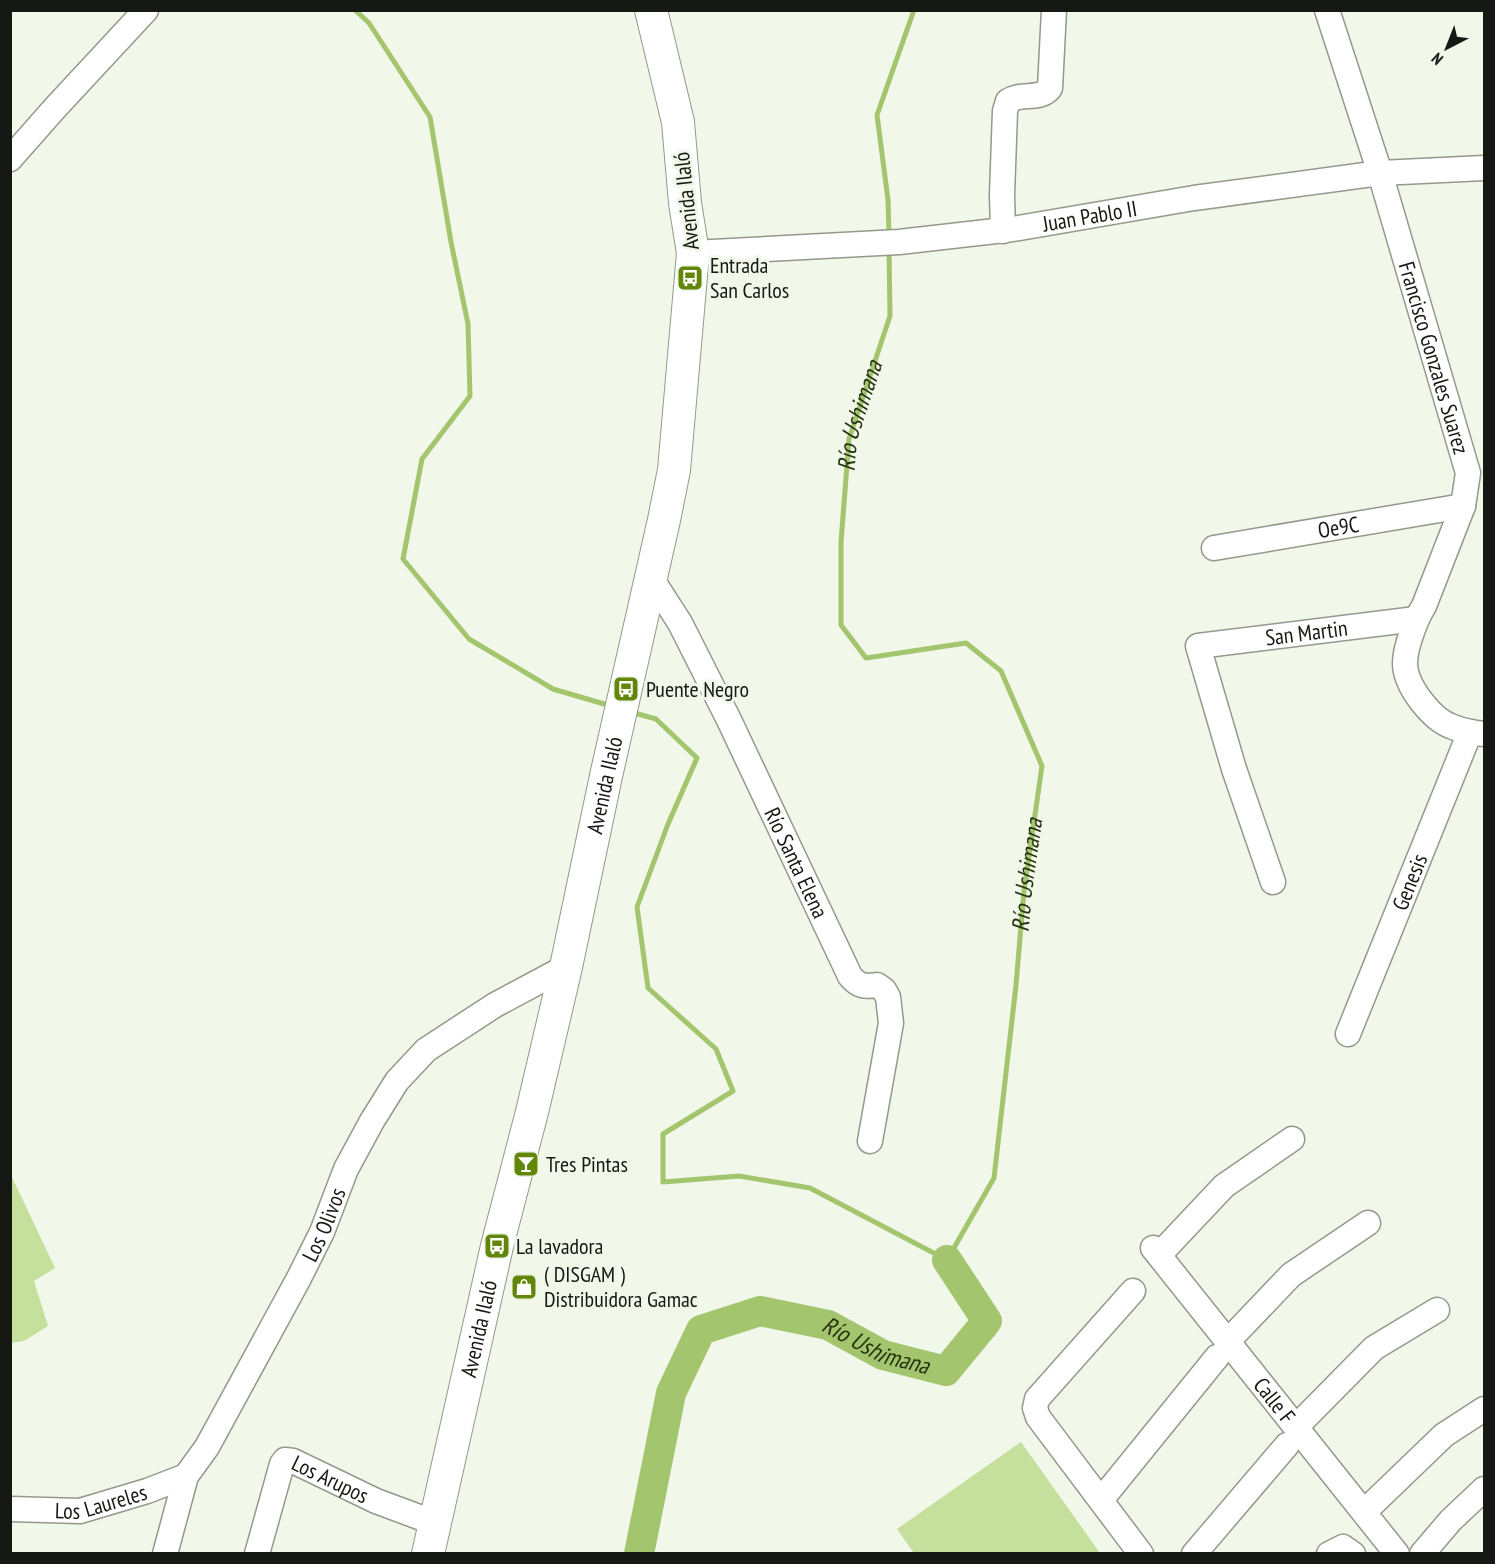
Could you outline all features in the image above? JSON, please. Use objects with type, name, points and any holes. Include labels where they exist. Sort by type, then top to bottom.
[{"type":"main road","name":"Avenida Ilaló","points":[[428,1554],[497,1246],[532,1112],[566,967],[674,470],[693,253],[685,203],[678,122],[651,10]]},
{"type":"street","points":[[10,159],[146,10]]},
{"type":"street","points":[[1003,231],[1005,111],[1008,102],[1014,97],[1042,95],[1050,88],[1054,10]]},
{"type":"street","name":"Francisco Gonzales Suarez","points":[[1327,10],[1477,474],[1424,606],[1416,619],[1405,663],[1413,687],[1427,709],[1450,727],[1477,733]]},
{"type":"street","name":"Juan Pablo II","points":[[693,253],[887,242],[1003,231],[1194,198],[1380,172],[1485,168]]},
{"type":"street","name":"Oe9C","points":[[1214,548],[1463,506]]},
{"type":"street","name":"Río Santa Elena","points":[[651,578],[680,623],[714,691],[850,976],[856,984],[867,987],[877,985],[888,997],[891,1023],[870,1142]]},
{"type":"street","name":"San Martin","points":[[1273,882],[1234,769],[1198,646],[1416,619]]},
{"type":"street","name":"Genesis","points":[[1348,1034],[1477,733]]},
{"type":"street","name":"Los Olivos","points":[[165,1554],[186,1476],[207,1447],[299,1278],[322,1232],[346,1169],[397,1081],[426,1050],[495,1005],[566,967]]},
{"type":"street","name":"Calle F","points":[[1292,1140],[1224,1186],[1156,1251],[1223,1349],[1291,1436],[1364,1512],[1397,1554]]},
{"type":"street","points":[[1101,1500],[1223,1349],[1291,1275],[1368,1223]]},
{"type":"street","points":[[1133,1291],[1037,1399],[1035,1408],[1038,1417],[1141,1554]]},
{"type":"street","points":[[1194,1554],[1291,1436],[1374,1348],[1437,1310]]},
{"type":"street","points":[[1364,1512],[1444,1436],[1485,1409]]},
{"type":"street","name":"Los Arupos","points":[[256,1554],[285,1460],[293,1461],[376,1501],[435,1523]]},
{"type":"street","name":"Los Laureles","points":[[10,1509],[80,1511],[147,1491],[186,1476]]},
{"type":"street","points":[[1422,1554],[1457,1514],[1485,1489]]},
{"type":"street","points":[[1329,1554],[1343,1547],[1353,1554]]},
{"type":"green space","points":[[10,1173],[55,1268],[34,1281],[48,1326],[24,1341],[11,1343]]},
{"type":"green space","points":[[1021,1442],[1100,1553],[914,1553],[897,1529]]},
{"type":"waterway","points":[[355,10],[369,23],[430,117],[451,242],[468,324],[470,396],[422,459],[403,559],[469,639],[553,689],[611,706]]},
{"type":"waterway","name":"Río Ushimana","points":[[889,235],[888,200],[877,115],[914,10]]},
{"type":"waterway","name":"Río Ushimana","points":[[631,712],[656,719],[697,758],[668,824],[637,907],[648,988],[716,1049],[733,1091],[663,1134],[663,1182],[739,1176],[810,1188],[947,1260],[994,1178],[1016,985],[1024,891],[1042,766],[1001,671],[966,643],[866,658],[841,625],[841,542],[849,439],[890,316],[889,248]]},
{"type":"waterway","name":"Río Ushimana","points":[[639,1554],[671,1393],[701,1330],[760,1311],[828,1325],[883,1355],[946,1371],[987,1321],[947,1260]]},
{"type":"place","name":"Entrada San Carlos","points":[[690,278]]},
{"type":"place","name":"Puente Negro","points":[[626,689]]},
{"type":"place","name":"Tres Pintas","points":[[526,1164]]},
{"type":"place","name":"La lavadora","points":[[497,1246]]},
{"type":"place","name":"( DISGAM ) Distribuidora Gamac","points":[[524,1287]]}]
